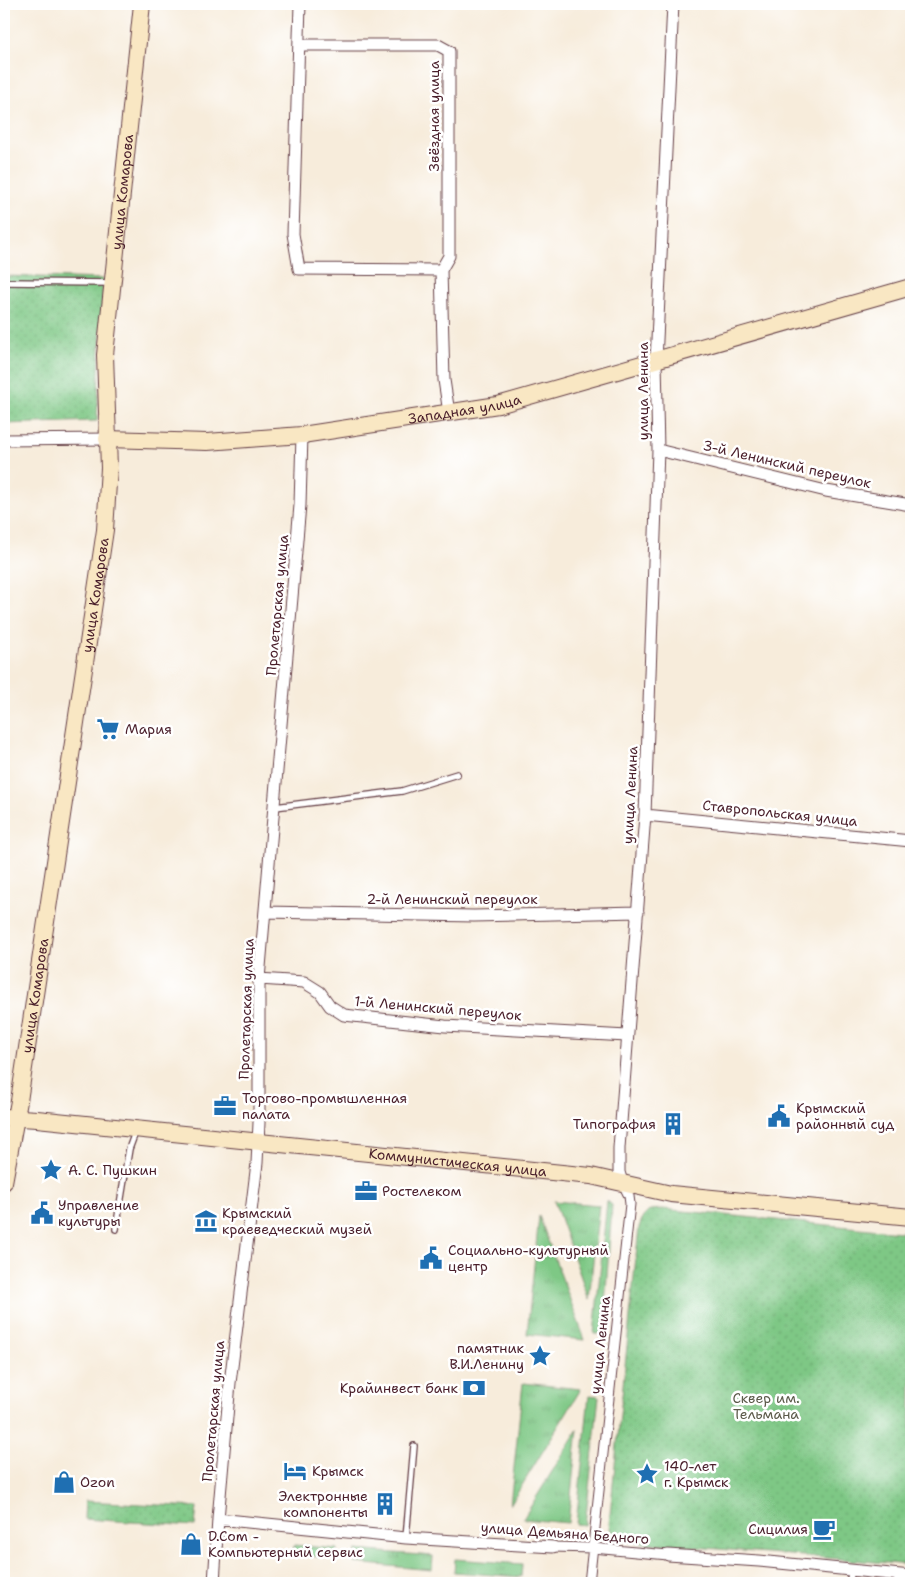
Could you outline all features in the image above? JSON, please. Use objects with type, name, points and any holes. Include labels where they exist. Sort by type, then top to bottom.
[{"type":"main road","name":"улица Комарова","points":[[4,1182],[10,1118],[105,530],[109,468],[105,355],[142,4]]},
{"type":"main road","name":"Западная улица","points":[[107,439],[206,442],[302,435],[498,405],[911,286]]},
{"type":"main road","name":"Коммунистическая улица","points":[[10,1118],[37,1119],[591,1176],[671,1194],[911,1217]]},
{"type":"street","points":[[300,4],[293,234],[299,269],[441,270]]},
{"type":"street","name":"улица Ленина","points":[[589,1583],[630,1204],[629,1196],[619,1172],[619,1148],[645,815],[658,450],[656,361],[672,4]]},
{"type":"street","name":"Звёздная улица","points":[[299,45],[438,45],[449,51],[449,256],[441,270],[444,380],[449,413]]},
{"type":"street","name":"Пролетарская улица","points":[[214,1583],[230,1384],[258,1143],[259,979],[300,505],[302,435]]},
{"type":"street","name":"Западная улица","points":[[4,440],[107,439]]},
{"type":"street","name":"3-й Ленинский переулок","points":[[658,450],[826,491],[911,505]]},
{"type":"street","name":"Ставропольская улица","points":[[645,815],[911,841]]},
{"type":"street","name":"2-й Ленинский переулок","points":[[266,912],[474,916],[638,912]]},
{"type":"street","name":"1-й Ленинский переулок","points":[[259,979],[304,982],[320,992],[330,1006],[344,1015],[446,1026],[627,1036]]},
{"type":"street","name":"улица Демьяна Бедного","points":[[218,1519],[406,1538],[593,1548],[759,1561],[911,1576]]},
{"type":"lane","points":[[4,282],[113,283]]},
{"type":"lane","points":[[275,807],[402,791],[457,774]]},
{"type":"lane","points":[[116,1229],[129,1149],[136,1130]]},
{"type":"lane","points":[[406,1538],[414,1446]]},
{"type":"lane","points":[[849,1583],[852,1570]]},
{"type":"green space","points":[[4,276],[103,279],[97,421],[4,424]]},
{"type":"green space","points":[[554,1201],[599,1205],[589,1300]]},
{"type":"green space","points":[[607,1201],[612,1205],[603,1334],[594,1334]]},
{"type":"green space","name":"Сквер им. Тельмана","points":[[662,1209],[911,1233],[911,1565],[622,1541],[613,1534],[609,1524],[639,1227],[643,1217],[650,1210]]},
{"type":"green space","points":[[539,1216],[585,1340],[527,1334]]},
{"type":"green space","points":[[523,1383],[581,1389],[510,1505]]},
{"type":"green space","points":[[589,1395],[599,1396],[585,1525],[576,1524]]},
{"type":"green space","points":[[578,1429],[568,1523],[523,1519]]},
{"type":"green space","points":[[85,1501],[197,1507],[195,1526],[84,1519]]},
{"type":"green space","points":[[294,1545],[337,1549],[336,1558],[293,1555]]},
{"type":"green space","points":[[356,1550],[433,1556],[432,1570],[355,1563]]},
{"type":"green space","points":[[455,1559],[522,1564],[521,1577],[454,1572]]},
{"type":"place","name":"Мария","points":[[108,729]]},
{"type":"place","name":"Торгово-промышленная палата","points":[[225,1106]]},
{"type":"place","name":"Крымский районный суд","points":[[779,1116]]},
{"type":"place","name":"Типография","points":[[673,1124]]},
{"type":"place","name":"А. С. Пушкин","points":[[51,1170]]},
{"type":"place","name":"Ростелеком","points":[[366,1191]]},
{"type":"place","name":"Управление культуры","points":[[42,1213]]},
{"type":"place","name":"Крымский краеведческий музей","points":[[206,1221]]},
{"type":"place","name":"Социально-культурный центр","points":[[431,1258]]},
{"type":"place","name":"памятник В.И.Ленину","points":[[540,1356]]},
{"type":"place","name":"Крайинвест банк","points":[[474,1388]]},
{"type":"place","name":"Крымск","points":[[295,1471]]},
{"type":"place","name":"140-лет г. Крымск","points":[[647,1474]]},
{"type":"place","name":"Ozon","points":[[64,1482]]},
{"type":"place","name":"Электронные компоненты","points":[[385,1504]]},
{"type":"place","name":"Сицилия","points":[[824,1529]]},
{"type":"place","name":"D.Com - Компьютерный сервис","points":[[191,1544]]}]
